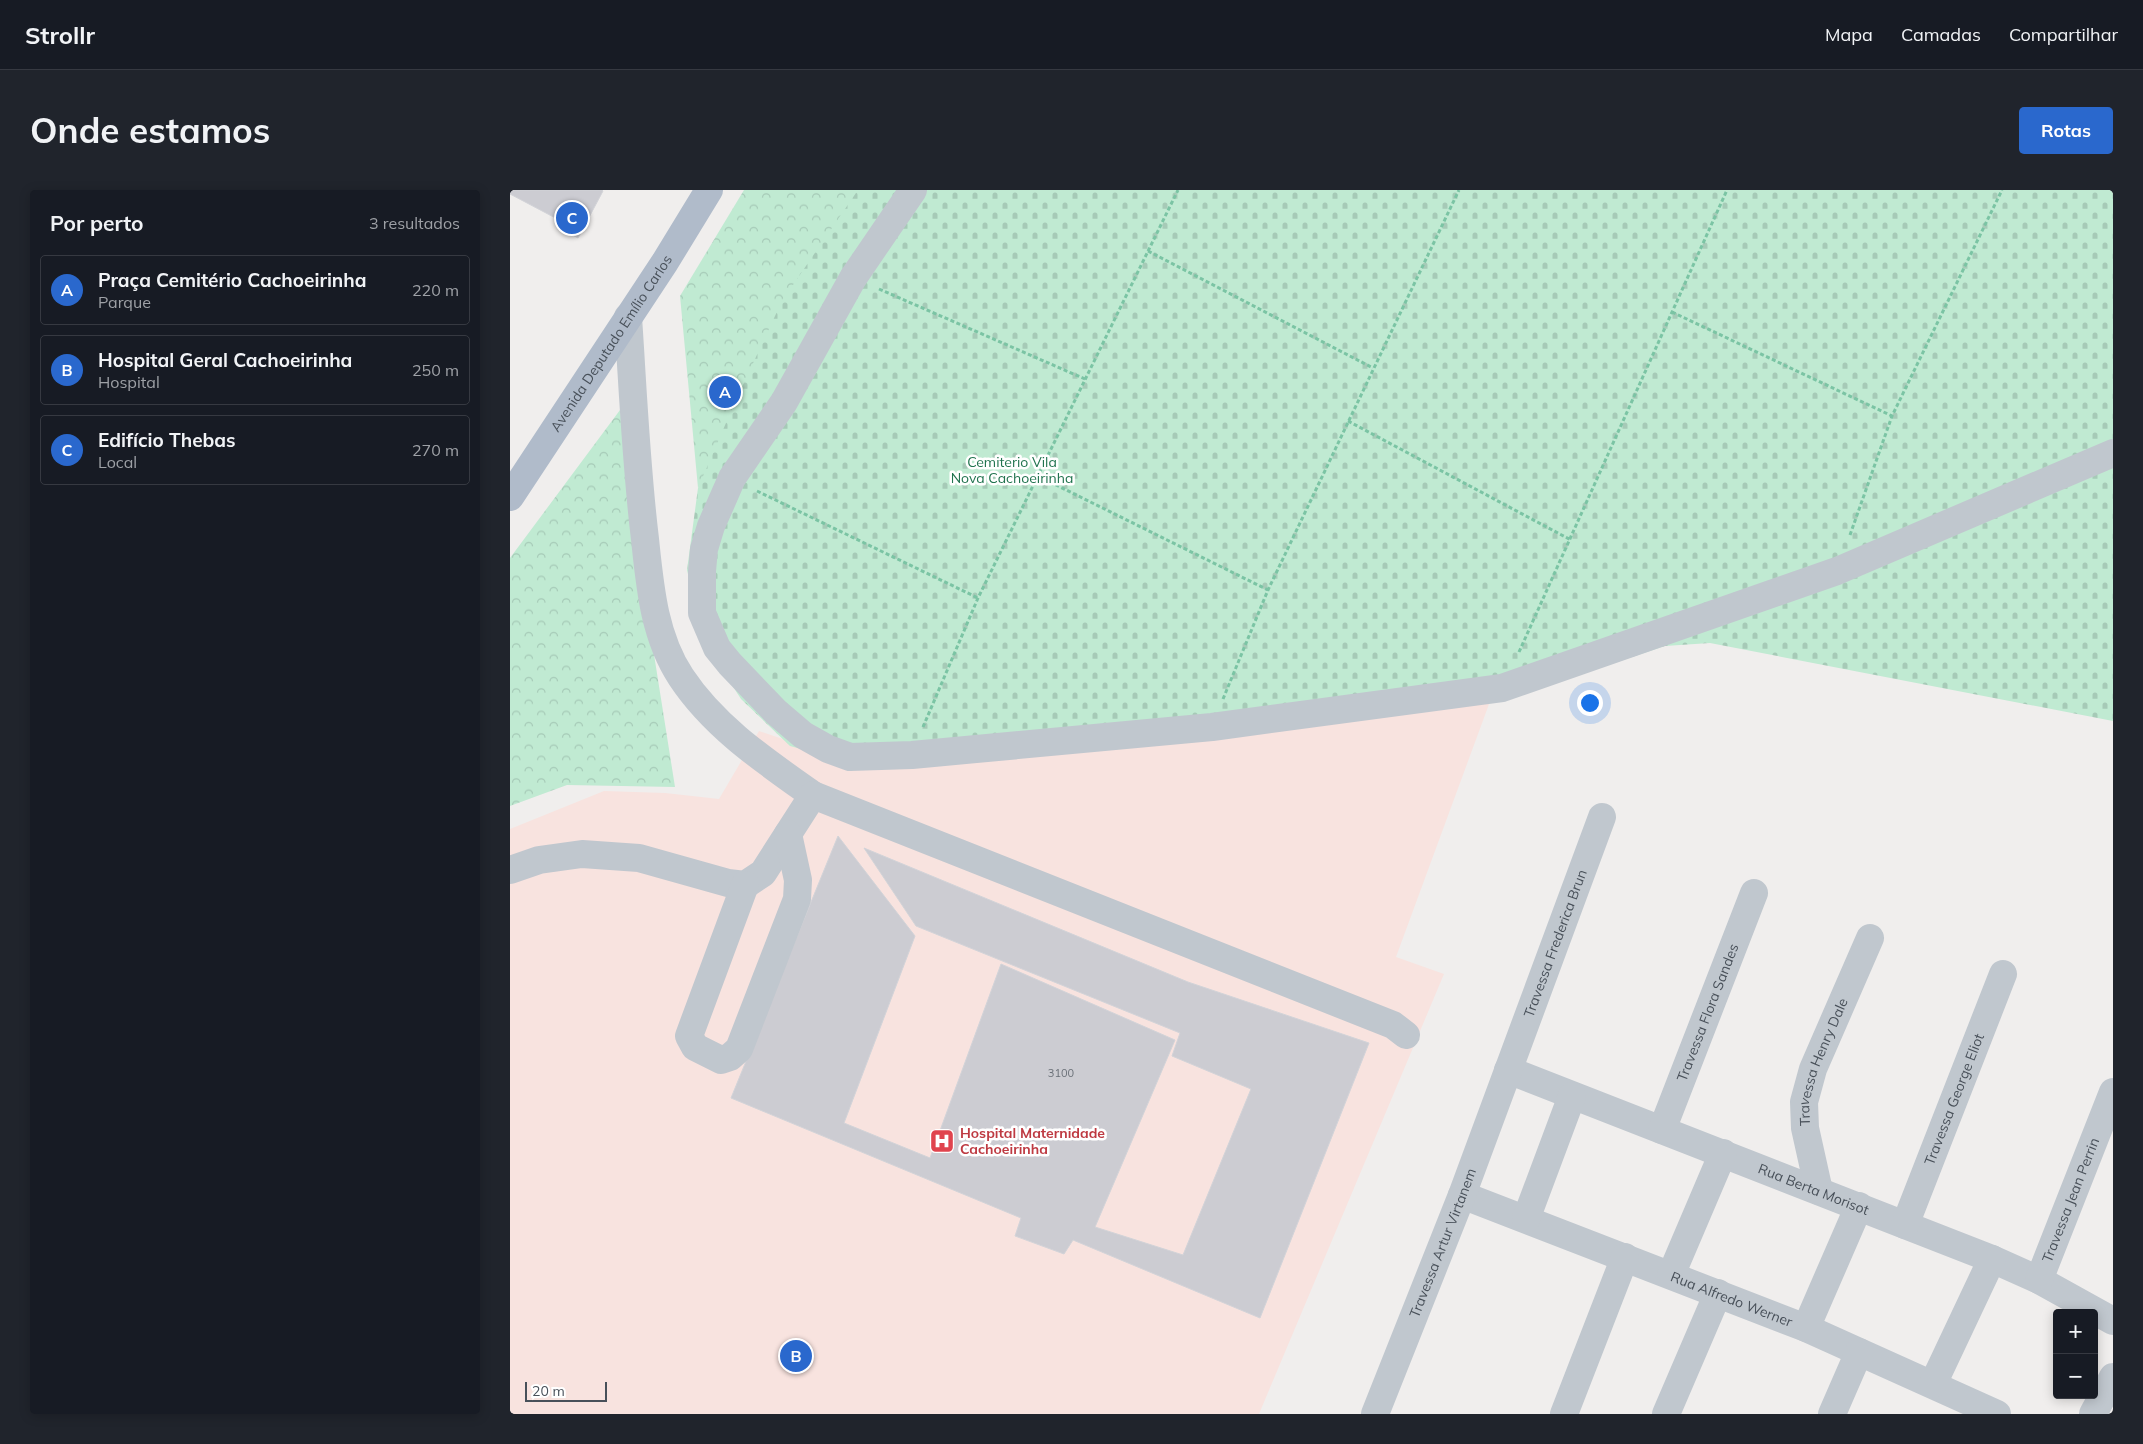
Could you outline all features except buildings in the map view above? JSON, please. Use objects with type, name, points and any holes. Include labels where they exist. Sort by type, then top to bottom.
[{"type":"main road","name":"Avenida Deputado Emílio Carlos","points":[[510,497],[709,190]]},
{"type":"street","points":[[913,190],[853,278],[784,402],[732,478],[711,526],[704,549],[702,613],[717,648],[776,712],[803,735],[828,749],[850,757],[912,755],[1212,727],[1502,688],[1837,571],[2113,453]]},
{"type":"street","points":[[628,317],[640,503],[658,629],[680,676],[712,714],[749,749],[812,795],[1393,1025],[1406,1035]]},
{"type":"street","points":[[788,834],[798,880],[797,898],[739,1049],[730,1057],[721,1060],[695,1047],[689,1036],[693,1021],[745,885],[763,873],[812,795]]},
{"type":"street","name":"Travessa Frederica Brun","points":[[1508,1070],[1602,817]]},
{"type":"street","points":[[510,870],[539,860],[582,854],[630,857],[728,883],[745,885]]},
{"type":"street","name":"Travessa Flora Sandes","points":[[1662,1130],[1754,894]]},
{"type":"street","name":"Travessa Henry Dale","points":[[1819,1191],[1805,1128],[1804,1102],[1813,1069],[1870,938]]},
{"type":"street","name":"Travessa George Eliot","points":[[1905,1225],[2002,974]]},
{"type":"street","name":"Rua Berta Morisot","points":[[1508,1070],[1992,1259],[2039,1280],[2113,1321]]},
{"type":"street","name":"Travessa Artur Virtanem","points":[[1375,1414],[1462,1195],[1508,1070]]},
{"type":"street","name":"Travessa Jean Perrin","points":[[2039,1280],[2113,1092]]},
{"type":"street","points":[[1526,1219],[1572,1096]]},
{"type":"street","points":[[1672,1275],[1723,1153]]},
{"type":"street","name":"Rua Alfredo Werner","points":[[1462,1195],[1625,1256],[1806,1328],[1933,1384],[1984,1411]]},
{"type":"street","points":[[1806,1328],[1859,1206]]},
{"type":"street","points":[[1564,1414],[1625,1256]]},
{"type":"street","points":[[1933,1384],[1992,1259]]},
{"type":"street","points":[[1666,1414],[1718,1293]]},
{"type":"street","points":[[1832,1414],[1860,1352]]},
{"type":"street","points":[[2093,1414],[2113,1377]]},
{"type":"path","points":[[912,755],[978,598],[1178,190]]},
{"type":"path","points":[[1212,727],[1268,590],[1459,190]]},
{"type":"path","points":[[1502,688],[1571,540],[1727,190]]},
{"type":"path","points":[[1837,571],[1892,416],[2002,190]]},
{"type":"path","points":[[1148,251],[1374,368]]},
{"type":"path","points":[[853,278],[1085,379]]},
{"type":"path","points":[[1672,312],[1892,416]]},
{"type":"path","points":[[1348,421],[1571,540]]},
{"type":"path","points":[[1037,476],[1268,590]]},
{"type":"path","points":[[732,478],[978,598]]},
{"type":"shaded area","name":"Hospital Maternidade Cachoeirinha","points":[[1492,696],[1396,957],[1444,974],[1259,1414],[510,1414],[510,829],[604,791],[665,793],[719,799],[759,731],[860,765]]},
{"type":"green space","points":[[744,190],[890,190],[698,488],[680,296]]},
{"type":"green space","name":"Cemiterio Vila Nova Cachoeirinha","points":[[858,190],[2113,190],[2113,721],[1710,643],[1665,646],[1548,685],[860,765],[790,746],[741,699],[705,643],[687,570],[698,488],[735,402],[782,301]]},
{"type":"green space","points":[[620,410],[643,585],[675,787],[567,785],[510,806],[510,558]]},
{"type":"place","name":"Edifício Thebas","points":[[572,218]]},
{"type":"place","name":"Praça Cemitério Cachoeirinha","points":[[725,392]]},
{"type":"place","name":"Hospital Maternidade Cachoeirinha","points":[[942,1141]]},
{"type":"place","name":"Hospital Geral Cachoeirinha","points":[[796,1356]]}]
